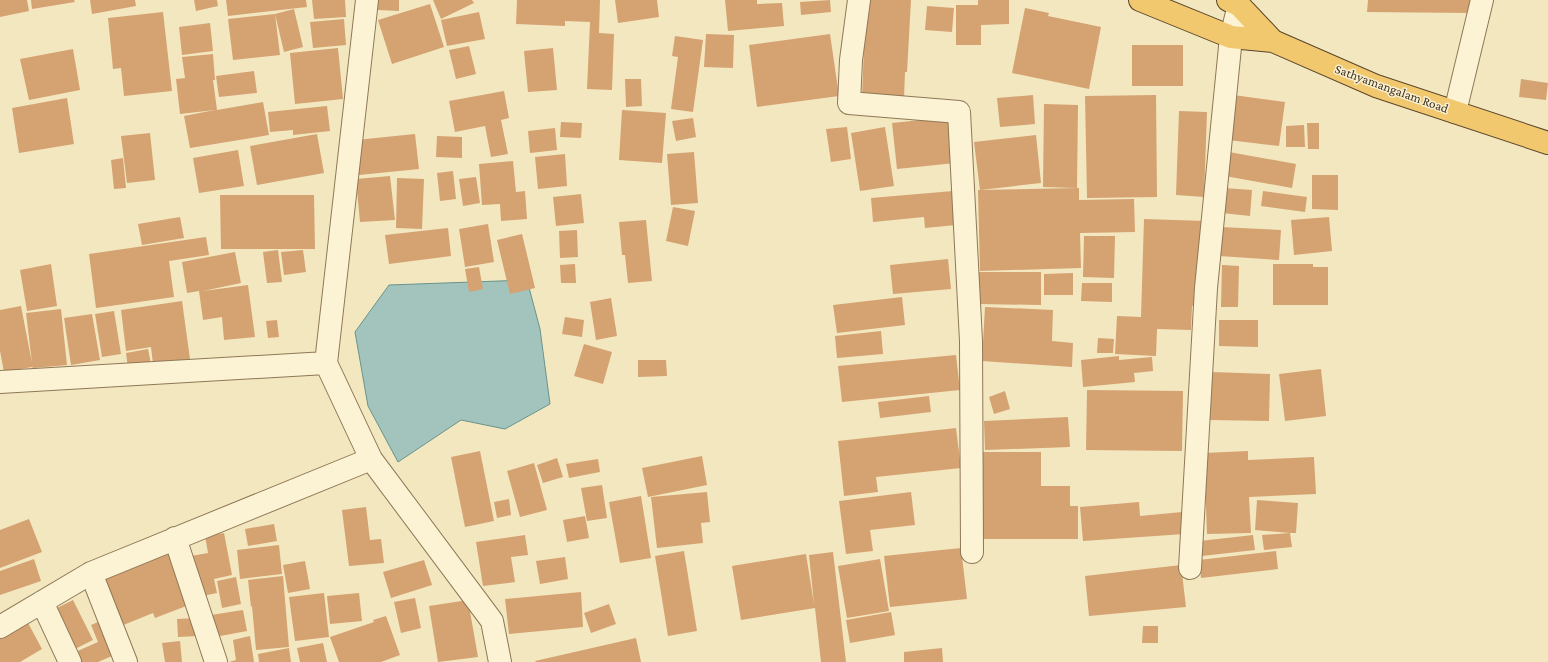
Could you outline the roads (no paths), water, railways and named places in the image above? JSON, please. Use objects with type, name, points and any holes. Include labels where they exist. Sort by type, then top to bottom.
[{"type":"highway","points":[[1140,0],[1231,37],[1273,41]]},
{"type":"highway","name":"Sathyamangalam Road","points":[[1233,2],[1273,41],[1376,86],[1548,143]]},
{"type":"street","points":[[367,0],[326,363],[371,460],[492,621],[500,662]]},
{"type":"street","points":[[859,0],[851,60],[849,103],[960,112],[971,341],[972,552]]},
{"type":"street","points":[[1455,112],[1482,0]]},
{"type":"street","points":[[1190,568],[1206,288],[1231,37],[1233,2]]},
{"type":"street","points":[[0,382],[326,363]]},
{"type":"street","points":[[0,627],[91,573],[371,460]]},
{"type":"street","points":[[175,538],[216,662]]},
{"type":"street","points":[[91,573],[126,662]]},
{"type":"street","points":[[42,602],[70,662]]},
{"type":"water","points":[[527,280],[540,329],[550,404],[505,429],[461,420],[398,462],[368,406],[355,332],[389,285]]}]
